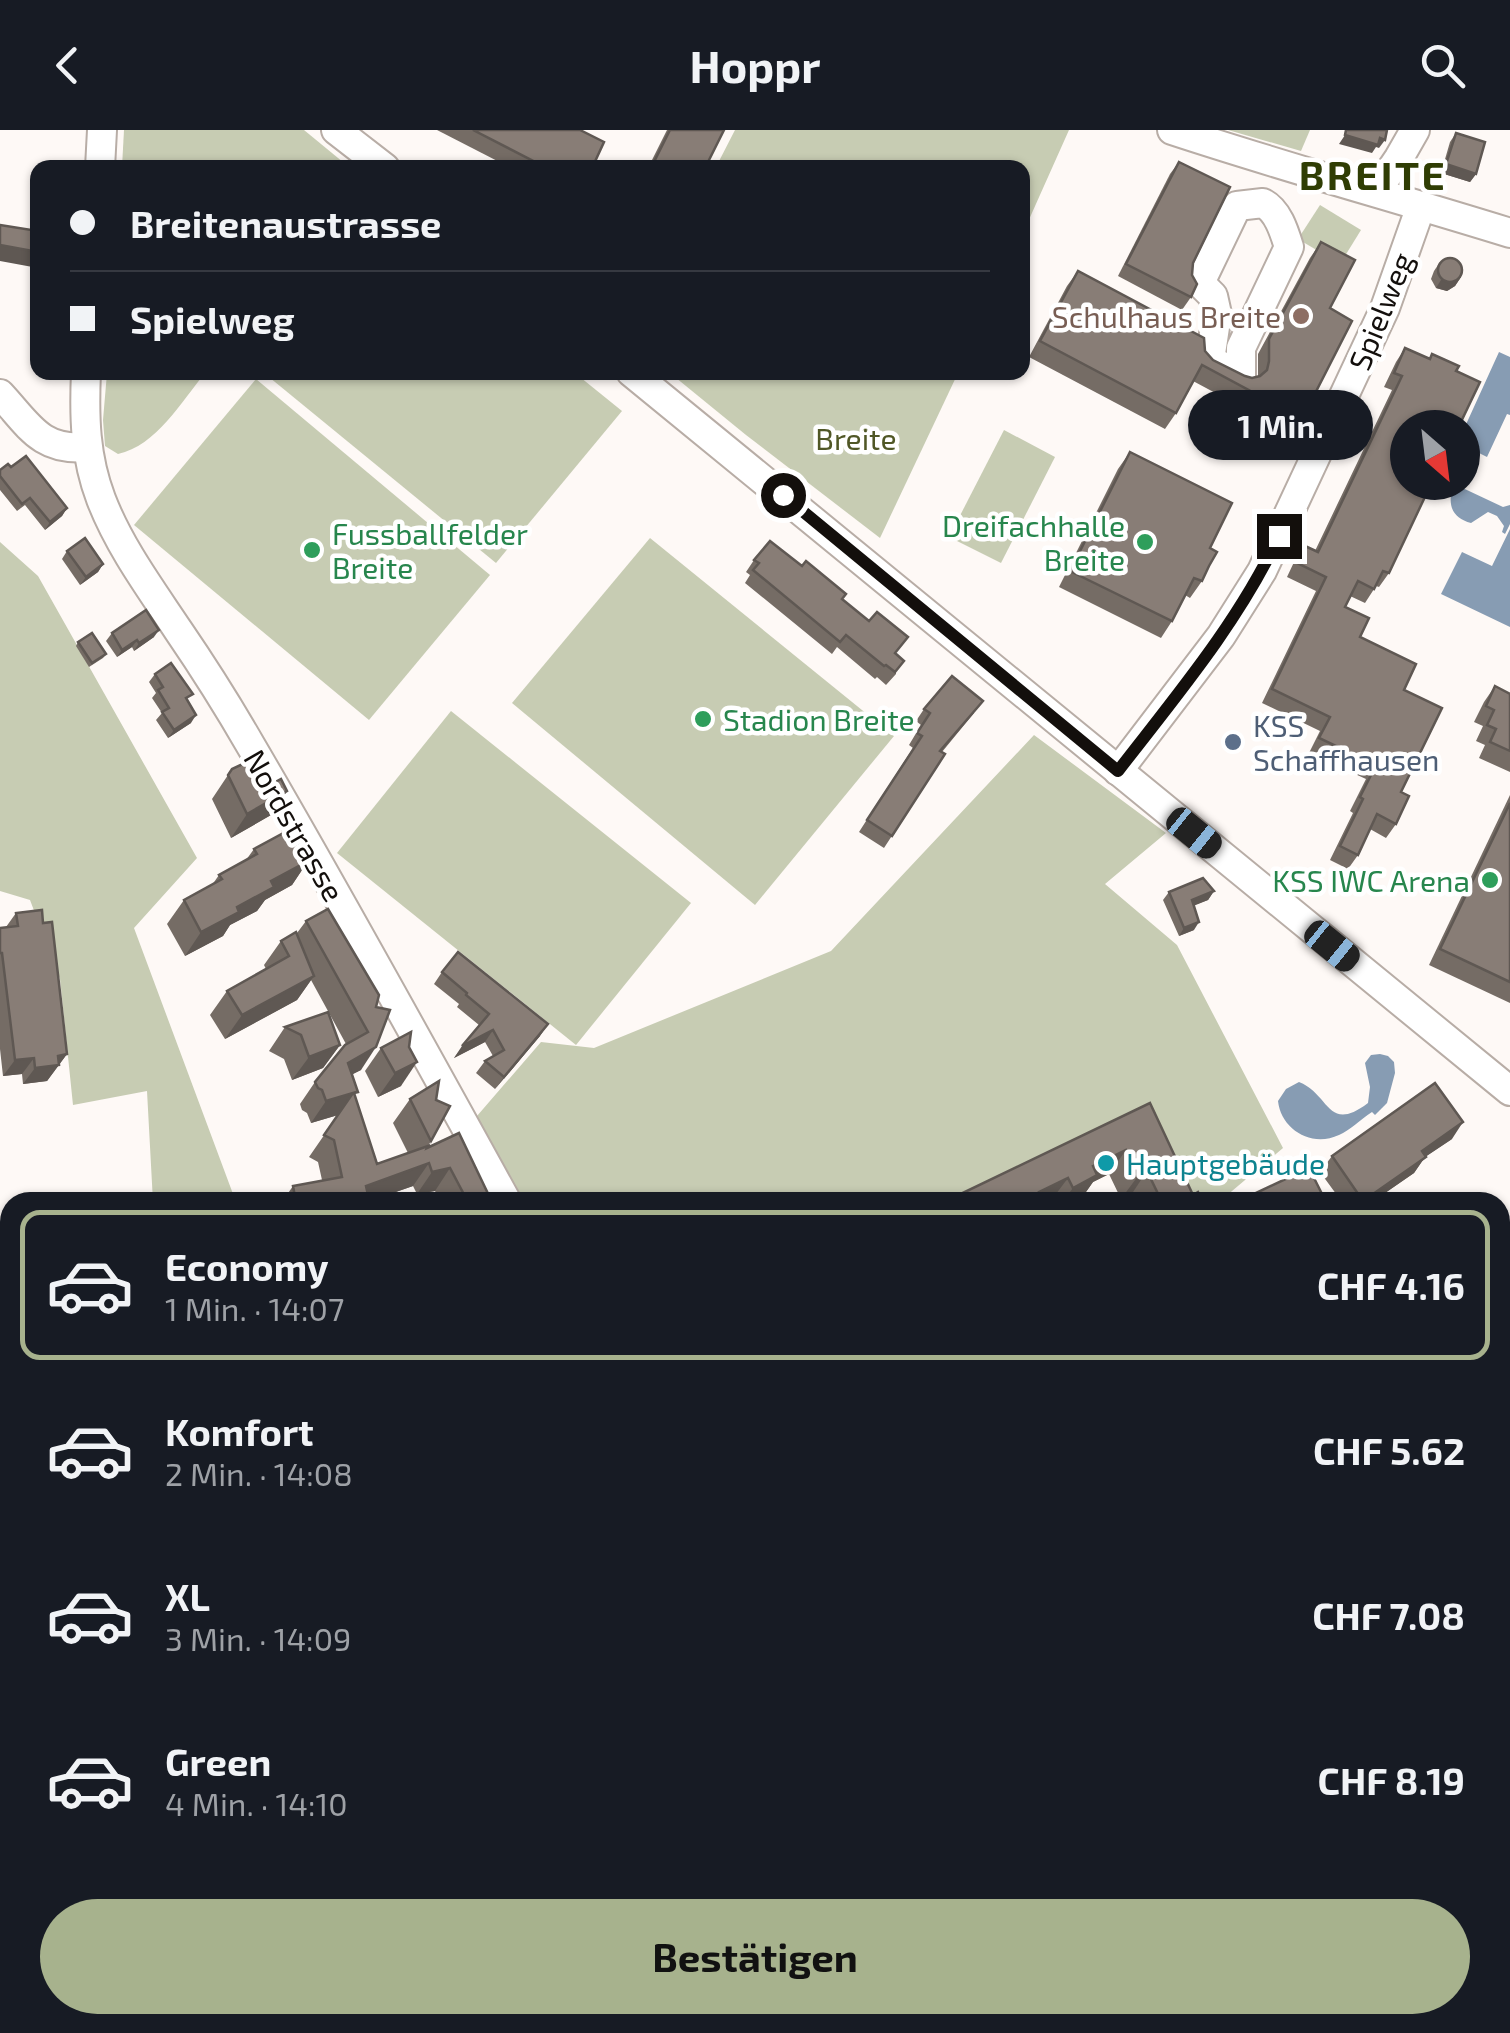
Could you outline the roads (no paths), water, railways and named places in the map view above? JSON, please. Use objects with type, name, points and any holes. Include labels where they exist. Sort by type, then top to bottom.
[{"type":"street","points":[[100,160],[102,130]]},
{"type":"street","points":[[336,130],[374,160]]},
{"type":"street","points":[[1172,130],[1510,234]]},
{"type":"street","points":[[1376,192],[1414,130]]},
{"type":"street","points":[[1263,203],[1271,207],[1289,247],[1242,348],[1241,376],[1210,360],[1216,314],[1212,296],[1200,283],[1238,206],[1263,203]]},
{"type":"street","name":"Spielweg","points":[[1118,771],[1222,636],[1262,571],[1385,308],[1420,206]]},
{"type":"street","name":"Nordstrasse","points":[[86,380],[86,447],[101,499],[118,533],[250,745],[502,1192]]},
{"type":"street","points":[[642,380],[1510,1090]]},
{"type":"street","points":[[0,394],[42,440],[55,446],[86,447]]},
{"type":"water","points":[[1499,352],[1510,357],[1510,415],[1507,414],[1487,457],[1480,454],[1480,410],[1473,410]]},
{"type":"water","points":[[1480,496],[1503,507],[1510,505],[1510,524],[1505,534],[1497,516],[1488,512],[1471,523],[1452,509],[1451,500],[1480,500]]},
{"type":"water","points":[[1510,529],[1510,627],[1441,594],[1462,552],[1492,566]]},
{"type":"water","points":[[1380,1054],[1394,1062],[1395,1073],[1387,1103],[1375,1115],[1372,1112],[1339,1135],[1318,1139],[1299,1133],[1285,1120],[1278,1101],[1286,1089],[1299,1082],[1336,1113],[1355,1111],[1368,1103],[1370,1087],[1365,1063],[1371,1055]]},
{"type":"place","name":"Schulhaus Breite","points":[[1301,316]]},
{"type":"place","name":"Dreifachhalle Breite","points":[[1145,542]]},
{"type":"place","name":"Fussballfelder Breite","points":[[312,550]]},
{"type":"place","name":"Stadion Breite","points":[[703,719]]},
{"type":"place","name":"KSS Schaffhausen","points":[[1233,742]]},
{"type":"place","name":"KSS IWC Arena","points":[[1490,880]]},
{"type":"place","name":"Hauptgebäude","points":[[1106,1163]]},
{"type":"district","name":"BREITE","points":[[1373,174]]},
{"type":"park label","name":"Breite","points":[[856,438]]}]
